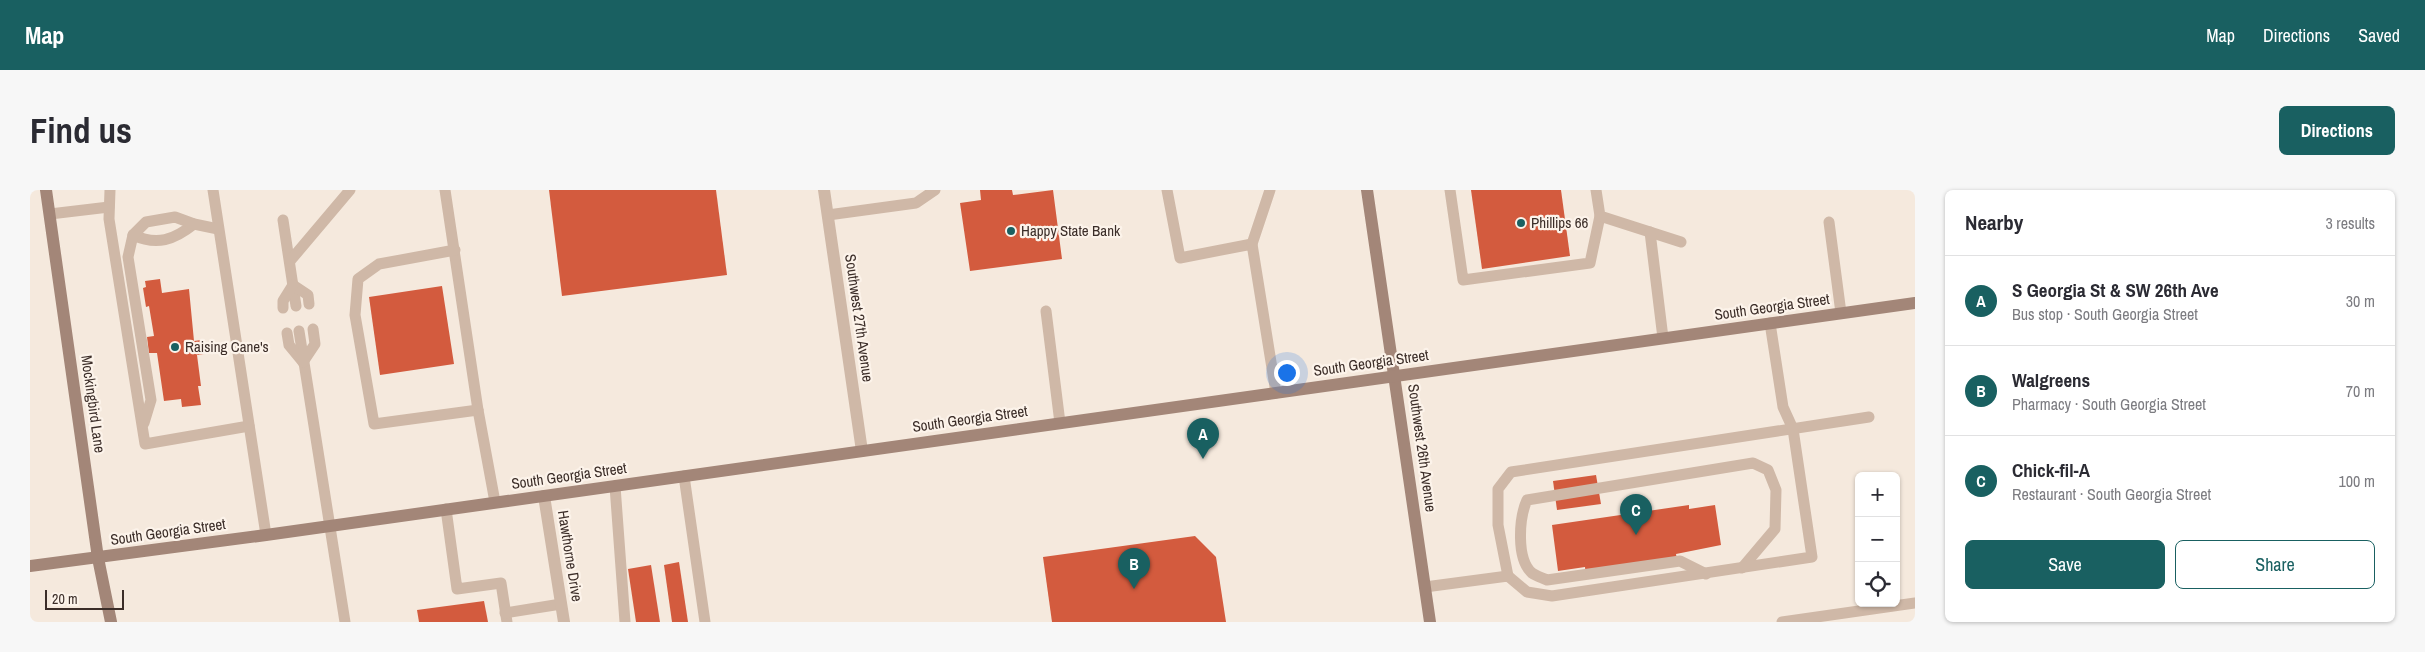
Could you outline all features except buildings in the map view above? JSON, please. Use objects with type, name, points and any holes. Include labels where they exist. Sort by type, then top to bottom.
[{"type":"main road","name":"Mockingbird Lane","points":[[46,190],[98,558],[111,622]]},
{"type":"main road","name":"Southwest 26th Avenue","points":[[1367,190],[1430,622]]},
{"type":"main road","name":"South Georgia Street","points":[[30,566],[266,535],[1915,303]]},
{"type":"street","name":"Southwest 27th Avenue","points":[[824,190],[862,451]]},
{"type":"street","name":"Hawthorne Drive","points":[[544,496],[564,622]]},
{"type":"lane","points":[[110,190],[108,207],[145,444],[248,426]]},
{"type":"lane","points":[[212,190],[266,535]]},
{"type":"lane","points":[[290,261],[350,190]]},
{"type":"lane","points":[[445,190],[478,410],[495,502]]},
{"type":"lane","points":[[828,216],[916,203],[935,190]]},
{"type":"lane","points":[[1168,190],[1180,258],[1252,244]]},
{"type":"lane","points":[[1270,190],[1252,244],[1276,393]]},
{"type":"lane","points":[[1450,190],[1463,280],[1590,263],[1600,216],[1596,190]]},
{"type":"lane","points":[[50,214],[108,207]]},
{"type":"lane","points":[[1600,216],[1681,242]]},
{"type":"lane","points":[[143,427],[151,400],[128,257],[133,235],[146,222],[175,217],[194,224],[218,228]]},
{"type":"lane","points":[[284,220],[296,306]]},
{"type":"lane","points":[[1829,222],[1841,313]]},
{"type":"lane","points":[[133,235],[147,242],[177,238],[194,224]]},
{"type":"lane","points":[[1650,232],[1663,338]]},
{"type":"lane","points":[[455,250],[379,264],[358,279],[355,315],[374,424],[478,410]]},
{"type":"lane","points":[[293,285],[308,296],[309,304]]},
{"type":"lane","points":[[283,308],[283,301],[293,285]]},
{"type":"lane","points":[[1046,311],[1060,423]]},
{"type":"lane","points":[[1770,323],[1783,407],[1793,429],[1812,556],[1706,574],[1552,596],[1527,592],[1508,576],[1498,525],[1498,489],[1511,472],[1793,429],[1869,417]]},
{"type":"lane","points":[[303,362],[315,344],[313,329]]},
{"type":"lane","points":[[299,331],[345,622]]},
{"type":"lane","points":[[287,333],[289,346],[303,362]]},
{"type":"lane","points":[[1706,574],[1680,561],[1547,580],[1532,573],[1524,558],[1520,534],[1522,512],[1527,500],[1753,463],[1768,470],[1776,490],[1775,529],[1742,568]]},
{"type":"lane","points":[[684,476],[706,622]]},
{"type":"lane","points":[[615,486],[625,622]]},
{"type":"lane","points":[[446,509],[457,589],[501,583],[506,617],[561,604]]},
{"type":"lane","points":[[1425,587],[1508,576]]},
{"type":"lane","points":[[1782,622],[1915,603]]},
{"type":"place","name":"Phillips 66","points":[[1521,223]]},
{"type":"place","name":"Happy State Bank","points":[[1011,231]]},
{"type":"place","name":"Raising Cane's","points":[[175,347]]},
{"type":"place","name":"S Georgia St & SW 26th Ave","points":[[1203,459]]},
{"type":"place","name":"Chick-fil-A","points":[[1636,535]]},
{"type":"place","name":"Walgreens","points":[[1134,589]]}]
